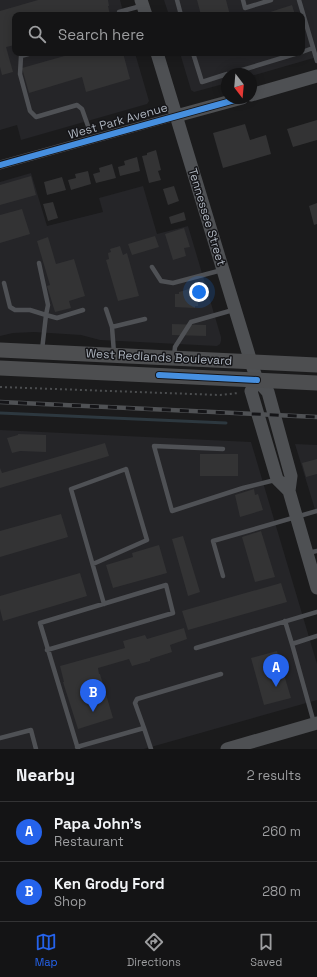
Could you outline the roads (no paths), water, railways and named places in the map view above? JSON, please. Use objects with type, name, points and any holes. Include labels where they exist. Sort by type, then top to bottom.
[{"type":"main road","name":"Tennessee Street","points":[[158,56],[251,362],[257,380],[268,392],[291,476],[289,491],[296,517],[312,552],[317,588]]},
{"type":"main road","points":[[257,93],[317,76]]},
{"type":"main road","name":"West Park Avenue","points":[[176,116],[221,104]]},
{"type":"main road","name":"West Redlands Boulevard","points":[[0,350],[317,365]]},
{"type":"main road","name":"West Redlands Boulevard","points":[[0,368],[317,383]]},
{"type":"main road","name":"Tennessee Street","points":[[257,380],[251,391],[277,479],[289,491]]},
{"type":"main road","points":[[227,749],[316,723]]},
{"type":"street","name":"West Park Avenue","points":[[0,166],[176,116]]},
{"type":"lane","points":[[177,0],[180,12]]},
{"type":"lane","points":[[243,0],[245,8],[271,0]]},
{"type":"lane","points":[[299,0],[302,12]]},
{"type":"lane","points":[[119,12],[143,7]]},
{"type":"lane","points":[[305,21],[317,62]]},
{"type":"lane","points":[[305,51],[313,48]]},
{"type":"lane","points":[[21,56],[20,74],[30,111],[36,117],[77,105],[82,109],[88,126]]},
{"type":"lane","points":[[194,56],[202,82],[221,76]]},
{"type":"lane","points":[[248,68],[288,56]]},
{"type":"lane","points":[[38,263],[48,305],[42,352]]},
{"type":"lane","points":[[152,267],[160,281],[173,283],[223,269]]},
{"type":"lane","points":[[4,282],[10,306],[15,310],[30,310],[57,318],[84,310]]},
{"type":"lane","points":[[106,309],[112,327],[114,355]]},
{"type":"lane","points":[[174,358],[175,347],[191,322],[235,310]]},
{"type":"lane","points":[[112,327],[145,319]]},
{"type":"lane","points":[[224,449],[154,446],[172,512],[243,488],[277,479]]},
{"type":"lane","points":[[93,564],[147,540],[126,469],[71,488],[104,604]]},
{"type":"lane","points":[[223,576],[213,541],[317,511]]},
{"type":"lane","points":[[47,650],[173,613],[166,585],[40,623],[47,650],[77,748],[144,728]]},
{"type":"lane","points":[[196,648],[317,612]]},
{"type":"lane","points":[[285,621],[316,723]]},
{"type":"lane","points":[[292,644],[317,636]]},
{"type":"lane","points":[[151,749],[136,704],[137,699],[221,674]]},
{"type":"lane","points":[[0,738],[31,730],[36,749]]},
{"type":"waterway","points":[[0,413],[226,423]]},
{"type":"railway","points":[[0,402],[317,417]]},
{"type":"place","name":"Papa John's","points":[[276,687]]},
{"type":"place","name":"Ken Grody Ford","points":[[93,712]]}]
